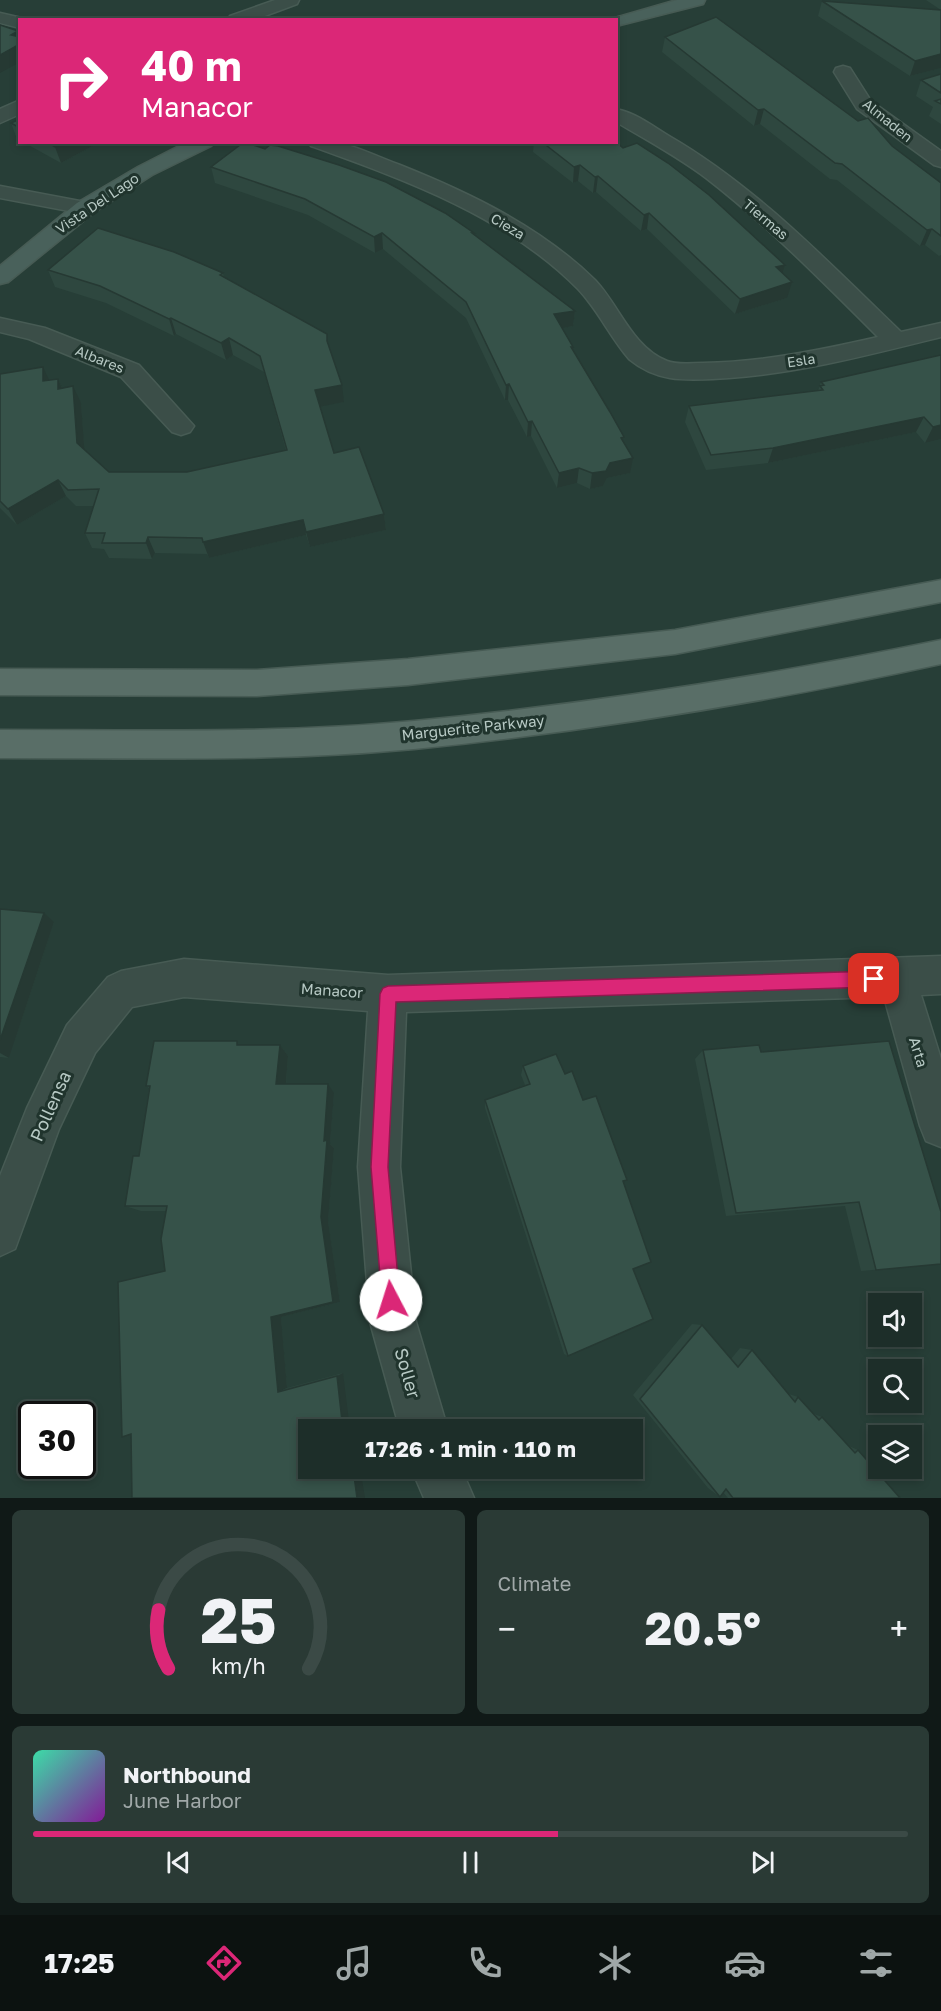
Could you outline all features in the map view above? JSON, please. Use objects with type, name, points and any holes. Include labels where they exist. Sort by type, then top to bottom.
[{"type":"main road","points":[[0,682],[257,683],[408,672],[675,642],[941,591]]},
{"type":"main road","name":"Marguerite Parkway","points":[[0,744],[246,744],[413,735],[654,705],[815,679],[941,652]]},
{"type":"street","points":[[240,18],[266,3],[291,0]]},
{"type":"street","points":[[618,20],[697,0]]},
{"type":"street","points":[[0,18],[18,22]]},
{"type":"street","name":"Almaden","points":[[843,72],[864,105],[941,161]]},
{"type":"street","points":[[0,117],[18,107]]},
{"type":"street","name":"Tiermas","points":[[620,116],[684,153],[749,203],[815,261],[896,341]]},
{"type":"street","name":"Vista Del Lago","points":[[0,277],[85,208],[145,171],[200,144]]},
{"type":"street","name":"Cieza","points":[[324,144],[404,173],[467,202],[524,235],[592,291],[639,354],[658,367]]},
{"type":"street","points":[[0,192],[85,208]]},
{"type":"street","name":"Albares","points":[[0,325],[36,333],[130,371],[181,426]]},
{"type":"street","name":"Esla","points":[[658,367],[681,372],[733,370],[819,357],[941,330]]},
{"type":"street","name":"Manacor","points":[[121,990],[184,978],[388,994],[941,975]]},
{"type":"street","name":"Arta","points":[[897,978],[941,1126]]},
{"type":"street","name":"Pollensa","points":[[0,1234],[41,1122],[81,1039],[121,990]]},
{"type":"street","name":"Soller","points":[[388,994],[379,1167],[393,1322],[421,1419]]},
{"type":"street","points":[[440,1479],[448,1498]]},
{"type":"building","points":[[822,1],[941,10],[941,54],[915,61]]},
{"type":"building","points":[[716,17],[858,121],[868,118],[892,146],[941,183],[941,236],[932,229],[927,230],[842,164],[835,163],[764,109],[758,110],[665,37]]},
{"type":"building","points":[[0,25],[18,31],[11,35],[18,37],[18,45],[0,55]]},
{"type":"building","points":[[941,74],[941,93],[921,80]]},
{"type":"building","points":[[18,120],[18,127],[11,123]]},
{"type":"building","points":[[637,143],[668,163],[709,195],[785,265],[776,267],[792,282],[740,299],[649,213],[644,215],[598,176],[595,177],[580,165],[574,167],[545,144],[618,144],[623,148]]},
{"type":"building","points":[[241,144],[265,149],[270,145],[278,146],[386,182],[445,213],[575,311],[554,314],[624,437],[621,438],[633,458],[610,463],[606,471],[592,473],[579,468],[559,473],[532,421],[528,422],[509,384],[506,385],[466,302],[382,233],[374,237],[305,199],[211,167]]},
{"type":"building","points":[[98,228],[174,252],[223,273],[220,275],[327,334],[327,341],[342,385],[315,390],[334,453],[359,447],[384,514],[306,532],[303,520],[203,542],[202,538],[148,537],[146,543],[102,543],[105,533],[85,533],[99,489],[68,490],[58,480],[8,509],[0,501],[0,374],[43,367],[43,381],[58,379],[58,389],[73,386],[77,443],[109,472],[187,472],[287,450],[260,356],[229,338],[221,343],[100,286],[48,270]]},
{"type":"building","points":[[941,355],[941,425],[933,427],[924,417],[773,448],[711,455],[689,406],[823,390],[820,386],[824,385],[821,382]]},
{"type":"building","points":[[0,909],[44,913],[0,1040]]},
{"type":"building","points":[[154,1041],[237,1041],[237,1045],[280,1045],[276,1084],[328,1084],[324,1141],[327,1140],[321,1217],[333,1302],[271,1317],[278,1392],[337,1376],[342,1419],[298,1419],[298,1479],[354,1479],[357,1498],[132,1498],[131,1434],[122,1437],[118,1282],[165,1271],[161,1239],[167,1206],[125,1206],[133,1156],[139,1156],[150,1086],[146,1086]]},
{"type":"building","points":[[889,1041],[941,1212],[941,1264],[876,1270],[859,1202],[736,1213],[703,1050],[759,1045],[761,1052]]},
{"type":"building","points":[[556,1054],[565,1074],[572,1071],[583,1100],[596,1096],[627,1180],[623,1181],[651,1262],[633,1269],[653,1319],[568,1356],[485,1100],[530,1084],[523,1066]]},
{"type":"building","points":[[702,1325],[738,1367],[752,1350],[795,1402],[798,1397],[819,1420],[822,1417],[855,1453],[858,1450],[868,1461],[868,1479],[883,1479],[900,1498],[733,1498],[726,1489],[720,1497],[640,1399]]},
{"type":"route","points":[[391,1300],[379,1167],[388,994],[874,979]]}]
